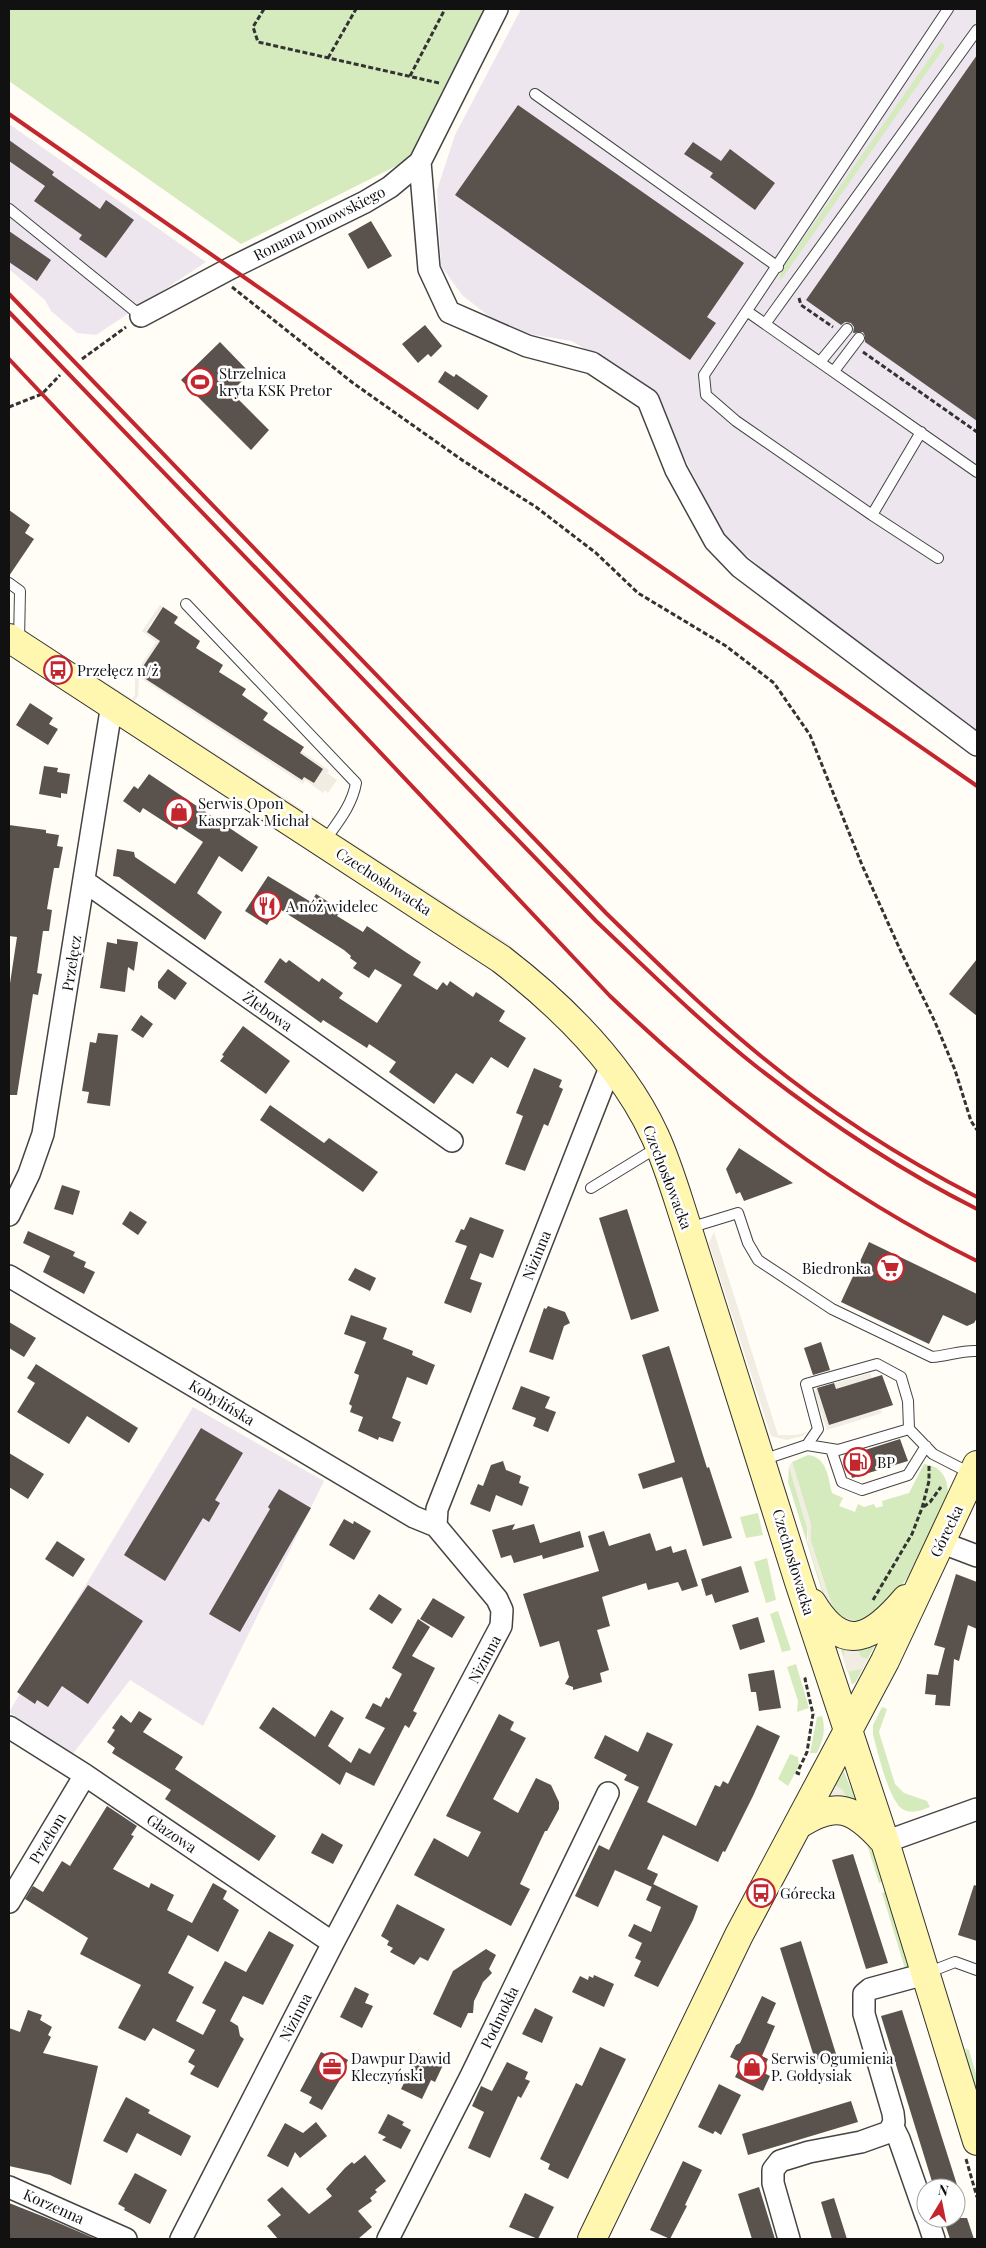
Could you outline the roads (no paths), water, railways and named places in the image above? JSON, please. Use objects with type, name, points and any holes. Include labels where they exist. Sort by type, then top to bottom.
[{"type":"street","name":"Romana Dmowskiego","points":[[141,316],[222,273],[365,202],[390,187],[420,162],[497,9]]},
{"type":"street","points":[[420,162],[429,269],[449,312],[527,346],[592,363],[648,400],[676,470],[715,541],[740,567],[977,745]]},
{"type":"street","name":"Czechosłowacka","points":[[14,641],[501,958],[562,1010],[612,1065],[637,1103],[659,1146],[688,1228],[799,1582],[885,1842],[977,2141]]},
{"type":"street","name":"Przełęcz","points":[[9,1215],[29,1174],[43,1134],[112,704]]},
{"type":"street","name":"Żlebowa","points":[[84,881],[452,1141]]},
{"type":"street","name":"Nizinna","points":[[181,2239],[333,1942],[501,1626],[502,1610],[497,1599],[436,1526],[437,1509],[612,1065]]},
{"type":"street","name":"Kobylińska","points":[[9,1276],[414,1516],[436,1526]]},
{"type":"street","name":"Górecka","points":[[592,2239],[739,1935],[882,1666],[975,1470]]},
{"type":"street","points":[[940,1542],[977,1556]]},
{"type":"street","points":[[799,1582],[821,1619],[828,1625],[836,1631],[846,1634],[863,1635],[887,1622],[924,1577]]},
{"type":"street","name":"Głazowa","points":[[9,1727],[85,1775],[333,1942]]},
{"type":"street","name":"Przełom","points":[[9,1902],[85,1775]]},
{"type":"street","name":"Podmokła","points":[[388,2239],[471,2076],[608,1793]]},
{"type":"street","points":[[798,1825],[822,1811],[846,1812],[863,1820],[885,1842],[977,1809]]},
{"type":"street","points":[[916,2188],[893,2127],[894,2113],[864,2014],[863,2002],[864,1994],[870,1989],[925,1974]]},
{"type":"street","points":[[789,2239],[773,2183],[773,2170],[780,2161],[874,2138],[889,2132],[893,2127]]},
{"type":"street","name":"Korzenna","points":[[9,2187],[126,2239]]},
{"type":"lane","points":[[938,558],[736,421],[706,394],[704,375],[778,267],[948,9]]},
{"type":"lane","points":[[765,324],[977,30]]},
{"type":"lane","points":[[535,94],[778,267]]},
{"type":"lane","points":[[9,208],[141,316]]},
{"type":"lane","points":[[748,312],[977,472]]},
{"type":"lane","points":[[820,362],[844,332]]},
{"type":"lane","points":[[834,371],[857,341]]},
{"type":"lane","points":[[872,515],[921,432]]},
{"type":"lane","points":[[9,583],[20,591],[14,641]]},
{"type":"lane","points":[[186,604],[356,783],[353,798],[324,842]]},
{"type":"lane","points":[[590,1188],[659,1146]]},
{"type":"lane","points":[[688,1228],[738,1213],[748,1243],[758,1260],[832,1309],[932,1357],[950,1355],[966,1350],[977,1351]]},
{"type":"lane","points":[[807,1445],[818,1429],[806,1384],[877,1364],[901,1377],[908,1401],[909,1429],[933,1454],[975,1470]]},
{"type":"lane","points":[[761,1460],[807,1445],[838,1450],[909,1429]]},
{"type":"lane","points":[[831,1449],[842,1482],[862,1490],[908,1475],[926,1446]]},
{"type":"lane","points":[[925,1974],[955,1962],[977,1970]]},
{"type":"railway","points":[[9,114],[977,786]]},
{"type":"railway","points":[[9,294],[606,913],[683,987],[722,1023],[787,1077],[839,1115],[893,1150],[977,1197]]},
{"type":"railway","points":[[9,312],[596,921],[675,996],[757,1067],[836,1125],[919,1178],[977,1209]]},
{"type":"railway","points":[[9,359],[610,996],[695,1073],[783,1143],[876,1206],[977,1261]]},
{"type":"place","name":"Strzelnica kryta KSK Pretor","points":[[200,382]]},
{"type":"place","name":"Przełęcz n/ż","points":[[58,670]]},
{"type":"place","name":"Serwis Opon Kasprzak Michał","points":[[179,812]]},
{"type":"place","name":"A nóż widelec","points":[[267,906]]},
{"type":"place","name":"Biedronka","points":[[890,1268]]},
{"type":"place","name":"BP","points":[[858,1462]]},
{"type":"place","name":"Górecka","points":[[761,1893]]},
{"type":"place","name":"Dawpur Dawid Kleczyński","points":[[332,2067]]},
{"type":"place","name":"Serwis Ogumienia P. Gołdysiak","points":[[752,2067]]}]
